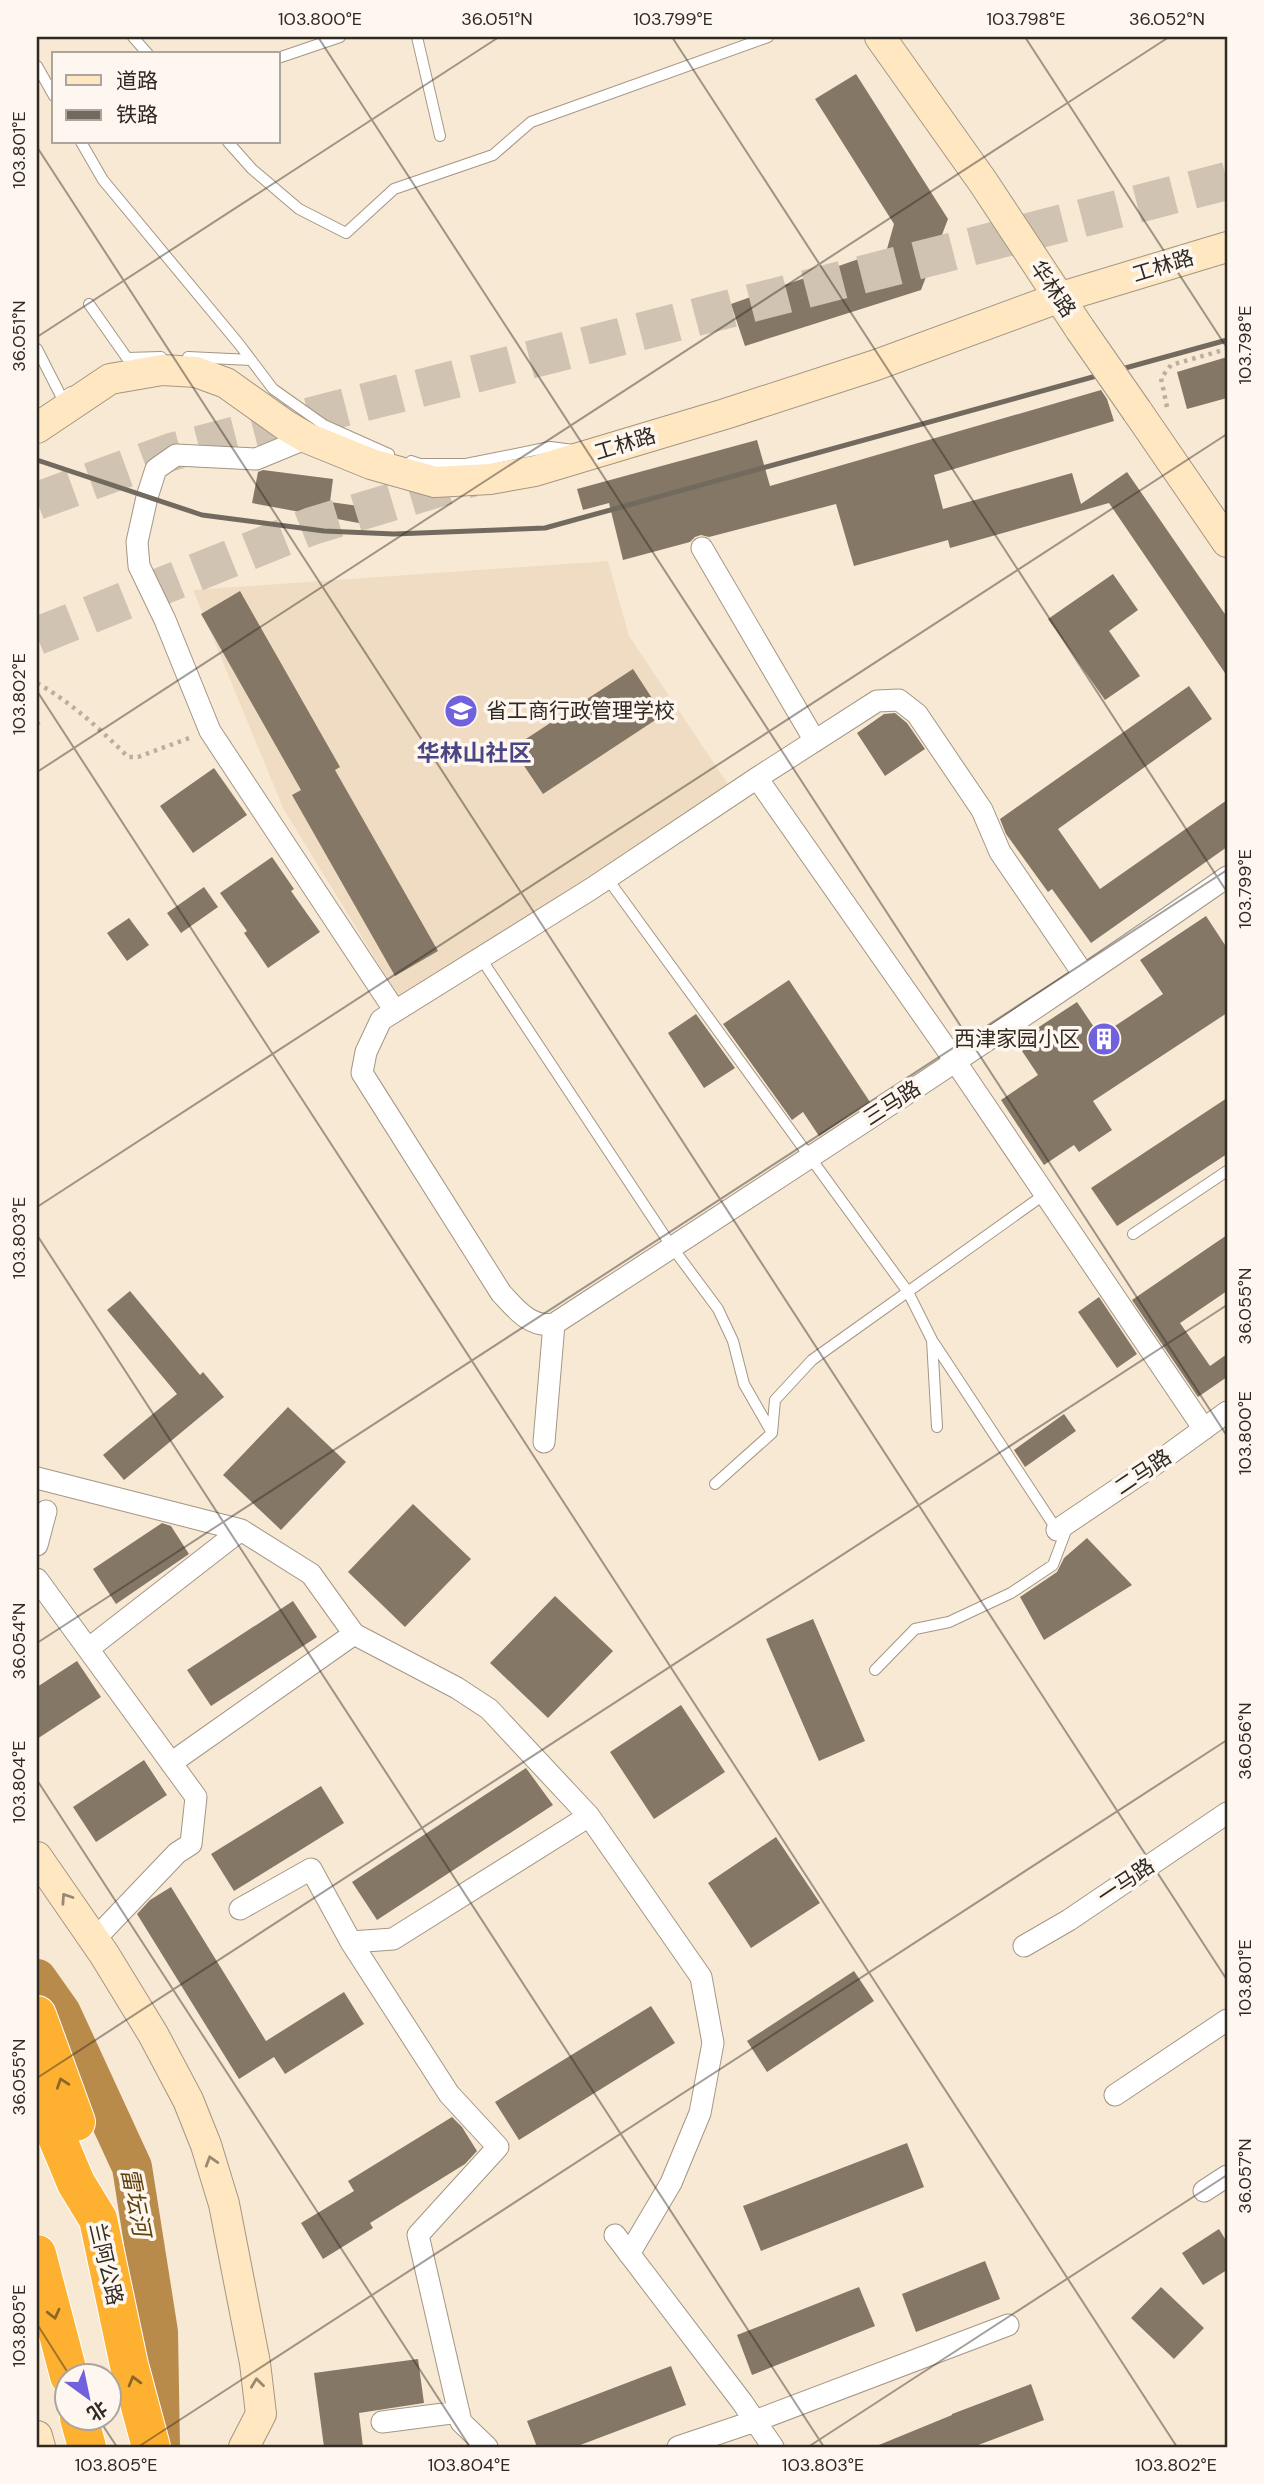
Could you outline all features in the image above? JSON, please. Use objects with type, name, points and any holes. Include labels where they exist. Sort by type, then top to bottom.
[{"type":"highway","points":[[37,2015],[90,2162],[98,2219]]},
{"type":"highway","name":"兰阿公路","points":[[37,2090],[76,2183],[98,2219],[129,2365],[151,2447]]},
{"type":"highway","points":[[37,2254],[66,2362]]},
{"type":"street","name":"华林路","points":[[880,37],[983,182],[1058,298],[1227,542]]},
{"type":"street","name":"工林路","points":[[37,428],[110,379],[162,370],[196,372],[226,383],[307,438],[370,464],[435,482],[490,480],[535,471],[876,365],[1058,298],[1227,247]]},
{"type":"street","points":[[307,438],[256,459],[176,455],[156,468],[137,542],[139,566],[165,620],[210,731],[395,1010]]},
{"type":"street","points":[[702,548],[815,741]]},
{"type":"street","points":[[544,1442],[554,1324],[543,1326],[521,1315],[501,1293],[362,1073],[366,1052],[381,1020],[607,878],[877,701],[899,700],[918,714],[982,810],[999,852],[1084,975]]},
{"type":"street","points":[[757,778],[955,1061],[1204,1429]]},
{"type":"street","name":"三马路","points":[[554,1324],[955,1061],[1227,877]]},
{"type":"street","name":"二马路","points":[[1063,1526],[1227,1412]]},
{"type":"street","points":[[37,1479],[241,1530],[311,1574],[354,1634],[457,1688],[489,1709],[589,1816],[701,1978],[713,2043],[701,2113],[671,2183],[629,2254]]},
{"type":"street","points":[[37,1545],[46,1511]]},
{"type":"street","points":[[88,1649],[241,1530]]},
{"type":"street","points":[[37,1579],[196,1797],[191,1844],[177,1853],[94,1940]]},
{"type":"street","points":[[171,1763],[354,1634]]},
{"type":"street","name":"一马路","points":[[1024,1946],[1069,1920],[1227,1813]]},
{"type":"street","points":[[351,1942],[393,1938],[589,1816]]},
{"type":"street","points":[[37,1857],[94,1940],[153,2034],[188,2100],[206,2145],[220,2192],[255,2363],[261,2414],[244,2447]]},
{"type":"street","points":[[240,1909],[311,1869],[351,1942],[449,2094],[498,2147],[418,2235],[461,2421],[487,2447]]},
{"type":"street","points":[[1115,2095],[1227,2020]]},
{"type":"street","points":[[1204,2192],[1227,2176]]},
{"type":"street","points":[[615,2235],[773,2447]]},
{"type":"street","points":[[678,2447],[755,2421],[1008,2325]]},
{"type":"street","points":[[382,2422],[459,2412]]},
{"type":"street","points":[[37,2436],[40,2447]]},
{"type":"lane","points":[[133,37],[146,52]]},
{"type":"lane","points":[[280,57],[340,37]]},
{"type":"lane","points":[[417,37],[440,136]]},
{"type":"lane","points":[[230,144],[252,169],[299,209],[346,233],[394,189],[493,155],[531,122],[768,37]]},
{"type":"lane","points":[[37,66],[52,92]]},
{"type":"lane","points":[[82,144],[103,180],[273,389],[324,425],[378,451],[420,464],[466,464],[550,447],[598,452]]},
{"type":"lane","points":[[89,304],[127,358]]},
{"type":"lane","points":[[37,349],[62,398],[127,358],[164,356],[251,360]]},
{"type":"lane","points":[[607,878],[908,1292],[932,1340],[1063,1526],[1053,1565],[1011,1593],[949,1622],[915,1629],[875,1670]]},
{"type":"lane","points":[[480,957],[672,1247],[718,1309],[733,1341],[744,1384],[772,1433]]},
{"type":"lane","points":[[1133,1234],[1227,1171]]},
{"type":"lane","points":[[715,1484],[772,1433],[775,1400],[812,1360],[1045,1194]]},
{"type":"lane","points":[[932,1340],[937,1427]]},
{"type":"path","points":[[1161,378],[1171,365],[1227,349]]},
{"type":"path","points":[[37,683],[58,695],[93,722],[128,757],[138,757],[210,731]]},
{"type":"path","points":[[37,722],[37,730]]},
{"type":"shaded area","name":"省工商行政管理学校","points":[[608,561],[629,636],[729,786],[400,999],[284,810],[193,590]]},
{"type":"building","points":[[856,74],[948,219],[921,290],[745,346],[731,304],[887,249],[894,224],[815,99]]},
{"type":"building","points":[[1227,357],[1227,398],[1187,409],[1177,372]]},
{"type":"building","points":[[1101,390],[1114,421],[934,475],[943,509],[1072,473],[1081,504],[1127,472],[1227,617],[1227,676],[1109,503],[950,548],[948,540],[854,566],[836,504],[709,537],[701,535],[690,542],[623,560],[609,503],[583,510],[577,489],[757,440],[770,486]]},
{"type":"building","points":[[263,470],[333,479],[330,502],[366,507],[364,524],[252,503],[258,472]]},
{"type":"building","points":[[1113,574],[1138,610],[1109,631],[1140,676],[1105,700],[1048,619]]},
{"type":"building","points":[[240,591],[340,767],[335,770],[438,951],[395,976],[292,795],[301,790],[201,614]]},
{"type":"building","points":[[633,669],[663,715],[543,794],[512,748]]},
{"type":"building","points":[[1189,686],[1212,719],[1058,829],[1100,889],[1227,800],[1227,847],[1091,943],[1052,889],[1048,892],[1006,834],[1000,819]]},
{"type":"building","points":[[895,713],[907,723],[925,749],[885,776],[857,733],[884,714]]},
{"type":"building","points":[[214,768],[247,815],[193,853],[160,806]]},
{"type":"building","points":[[272,857],[294,889],[291,891],[320,932],[268,968],[244,933],[247,931],[220,893]]},
{"type":"building","points":[[204,887],[218,907],[181,933],[167,913]]},
{"type":"building","name":"西津家园小区","points":[[1206,916],[1227,948],[1227,1013],[1093,1101],[1112,1130],[1079,1152],[1074,1145],[1044,1165],[1001,1100],[1038,1075],[1016,1042],[1077,1002],[1100,1036],[1163,994],[1140,960]]},
{"type":"building","points":[[129,918],[149,945],[127,961],[107,933]]},
{"type":"building","points":[[789,980],[870,1102],[819,1136],[803,1112],[792,1120],[723,1024]]},
{"type":"building","points":[[696,1014],[735,1068],[704,1088],[668,1033]]},
{"type":"building","points":[[1227,1098],[1227,1154],[1117,1226],[1091,1188]]},
{"type":"building","points":[[1227,1235],[1227,1291],[1180,1323],[1210,1366],[1227,1354],[1227,1377],[1198,1397],[1132,1300]]},
{"type":"building","points":[[130,1291],[200,1375],[203,1372],[224,1397],[124,1480],[103,1455],[177,1394],[107,1310]]},
{"type":"building","points":[[1099,1297],[1137,1354],[1117,1368],[1078,1312]]},
{"type":"building","points":[[288,1407],[346,1462],[281,1530],[223,1475]]},
{"type":"building","points":[[1064,1414],[1076,1431],[1025,1467],[1014,1450]]},
{"type":"building","points":[[413,1504],[471,1559],[405,1627],[348,1572]]},
{"type":"building","points":[[162,1523],[171,1526],[189,1554],[116,1604],[93,1569]]},
{"type":"building","points":[[1087,1538],[1132,1585],[1044,1640],[1020,1597],[1057,1572],[1064,1558]]},
{"type":"building","points":[[555,1596],[613,1651],[548,1718],[490,1663]]},
{"type":"building","points":[[293,1601],[317,1637],[211,1706],[187,1670]]},
{"type":"building","points":[[813,1619],[865,1741],[819,1761],[766,1639]]},
{"type":"building","points":[[77,1661],[101,1697],[37,1739],[37,1687]]},
{"type":"building","points":[[681,1705],[725,1772],[654,1819],[610,1752]]},
{"type":"building","points":[[144,1760],[167,1795],[96,1842],[73,1807]]},
{"type":"building","points":[[526,1768],[553,1805],[377,1920],[352,1882]]},
{"type":"building","points":[[321,1786],[344,1823],[234,1891],[211,1854]]},
{"type":"building","points":[[776,1837],[820,1903],[751,1948],[708,1883]]},
{"type":"building","points":[[171,1887],[266,2041],[344,1992],[364,2024],[285,2074],[274,2057],[239,2079],[137,1914],[150,1900]]},
{"type":"building","points":[[854,1971],[874,2001],[767,2072],[747,2041]]},
{"type":"building","points":[[651,2006],[675,2043],[519,2140],[495,2102]]},
{"type":"building","points":[[452,2117],[462,2127],[477,2151],[465,2164],[370,2223],[373,2228],[323,2259],[301,2223],[354,2191],[348,2181]]},
{"type":"building","points":[[907,2143],[924,2187],[761,2251],[743,2206]]},
{"type":"building","points":[[1219,2229],[1227,2242],[1227,2270],[1203,2285],[1182,2253]]},
{"type":"building","points":[[985,2261],[1000,2299],[916,2332],[902,2294]]},
{"type":"building","points":[[859,2287],[875,2326],[752,2375],[737,2335]]},
{"type":"building","points":[[1161,2287],[1204,2328],[1174,2359],[1131,2318]]},
{"type":"building","points":[[418,2359],[424,2403],[359,2413],[363,2447],[324,2447],[314,2373]]},
{"type":"building","points":[[671,2366],[686,2405],[575,2447],[537,2447],[527,2421]]},
{"type":"building","points":[[1031,2384],[1044,2420],[973,2447],[874,2447],[952,2414]]},
{"type":"waterway","name":"雷坛河","points":[[37,1979],[61,2013],[132,2167],[158,2332],[160,2447]]},
{"type":"tunnel","points":[[37,501],[171,452],[1227,181]]},
{"type":"tunnel","points":[[37,636],[312,526],[472,478]]},
{"type":"railway","points":[[37,460],[202,515],[324,531],[394,534],[545,528],[1227,340]]},
{"type":"place","name":"省工商行政管理学校","points":[[461,711]]},
{"type":"place","name":"西津家园小区","points":[[1104,1039]]},
{"type":"district","name":"华林山社区","points":[[474,753]]}]
